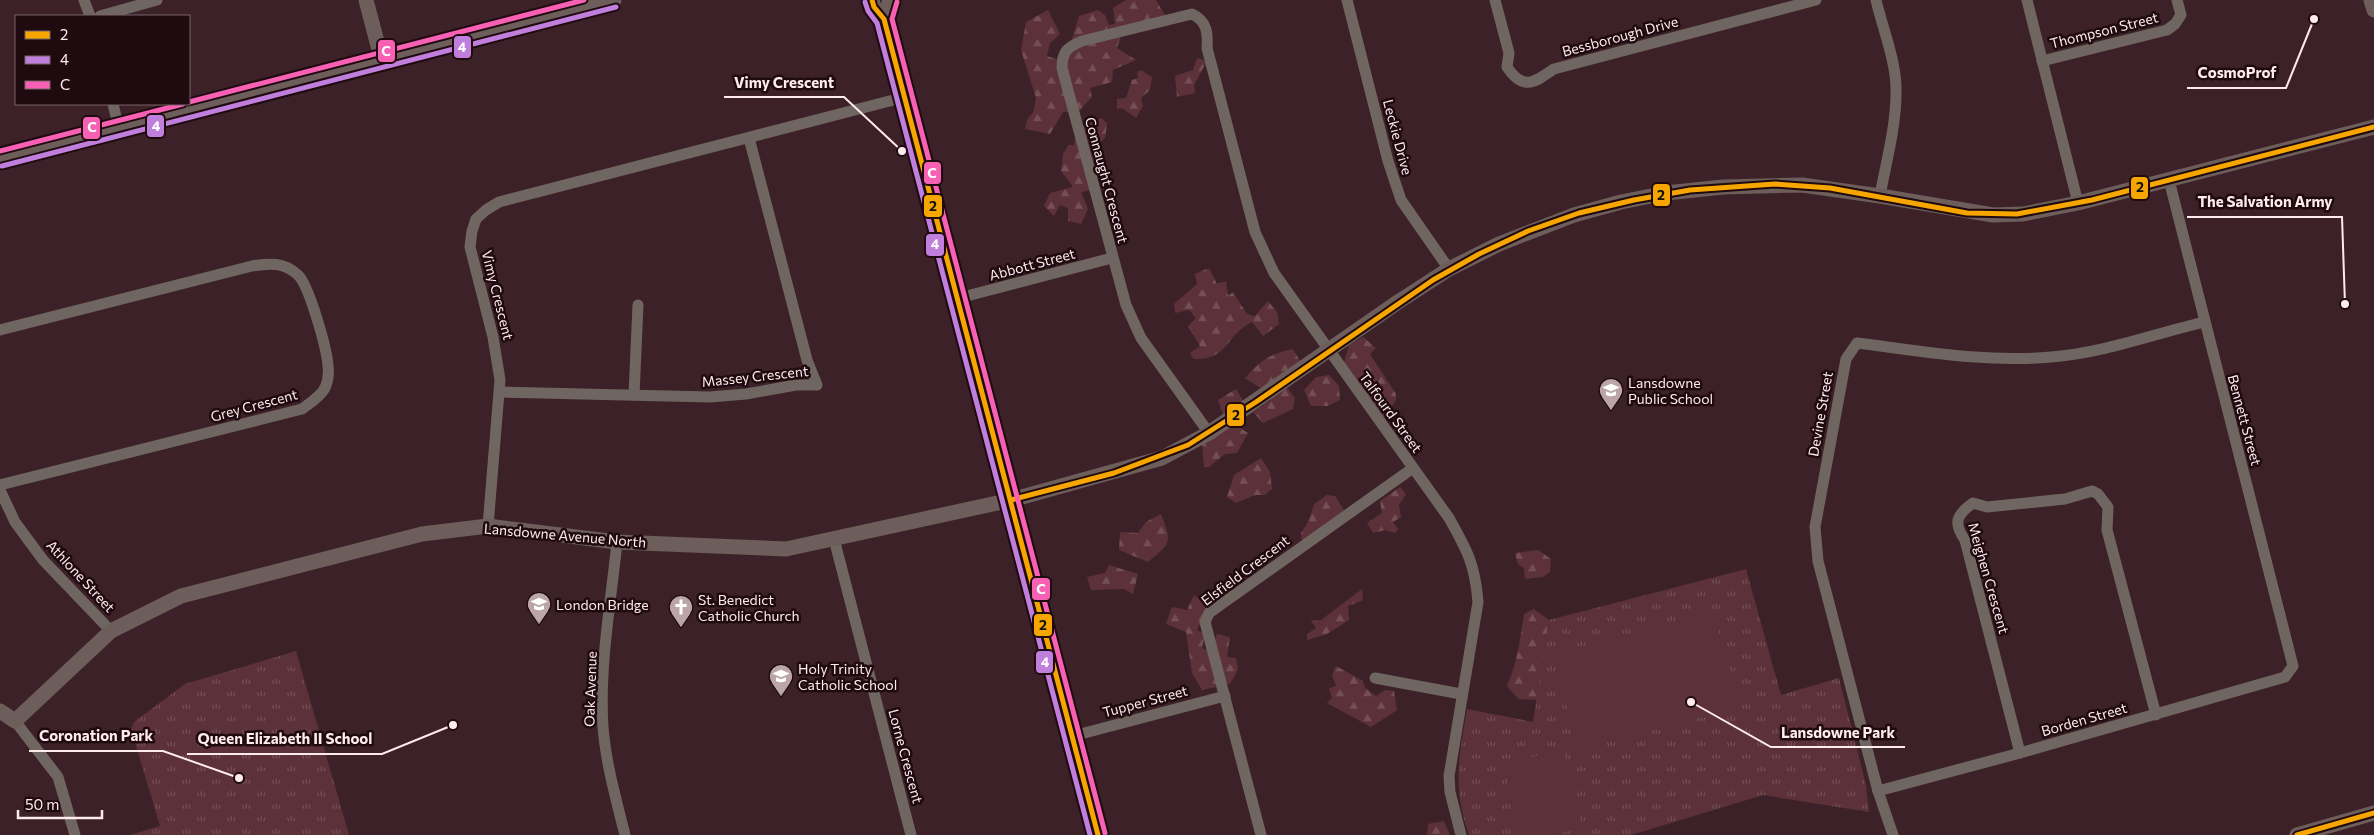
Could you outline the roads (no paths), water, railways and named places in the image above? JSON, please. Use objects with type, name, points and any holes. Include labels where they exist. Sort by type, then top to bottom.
[{"type":"street","points":[[84,0],[90,15]]},
{"type":"street","points":[[104,15],[157,0]]},
{"type":"street","points":[[366,0],[382,61]]},
{"type":"street","points":[[0,159],[614,0]]},
{"type":"street","points":[[872,0],[874,7],[884,20],[905,97],[1098,835]]},
{"type":"street","points":[[884,20],[890,0]]},
{"type":"street","name":"Leckie Drive","points":[[1347,0],[1388,161],[1401,200],[1449,269]]},
{"type":"street","name":"Bessborough Drive","points":[[1495,0],[1509,54],[1507,67],[1515,79],[1524,83],[1538,80],[1554,69],[1816,0]]},
{"type":"street","points":[[1876,0],[1894,72],[1896,92],[1894,117],[1880,196]]},
{"type":"street","name":"Thompson Street","points":[[2027,0],[2078,203]]},
{"type":"street","name":"Thompson Street","points":[[2042,61],[2167,30],[2181,16],[2177,0]]},
{"type":"street","points":[[2372,0],[2374,10]]},
{"type":"street","name":"Connaught Crescent","points":[[1200,18],[1192,14],[1183,15],[1169,21],[1082,41],[1068,47],[1062,56],[1062,68],[1126,305],[1141,338],[1209,433]]},
{"type":"street","name":"Talfourd Street","points":[[1200,18],[1206,28],[1207,48],[1255,232],[1262,250],[1274,273],[1328,351],[1449,518],[1467,551],[1476,575],[1478,602],[1461,694],[1449,776],[1450,792],[1461,835]]},
{"type":"street","name":"Vimy Crescent","points":[[488,526],[501,392],[499,367],[493,337],[470,247],[476,219],[499,202],[905,97]]},
{"type":"street","points":[[113,105],[119,129]]},
{"type":"street","name":"Lansdowne Avenue North","points":[[16,721],[111,631],[181,596],[422,534],[488,526],[617,542],[786,549],[1011,500],[1162,458],[1209,433],[1398,302],[1449,269],[1499,244],[1574,215],[1620,202],[1666,193],[1724,187],[1802,185],[1993,215],[2023,214],[2078,203],[2374,127]]},
{"type":"street","name":"Massey Crescent","points":[[501,392],[710,397],[746,394],[796,385],[817,385],[807,360],[749,138]]},
{"type":"street","name":"Bennett Street","points":[[2169,180],[2293,666]]},
{"type":"street","name":"Abbott Street","points":[[959,298],[1112,258]]},
{"type":"street","name":"Grey Crescent","points":[[0,330],[273,262],[288,268],[300,276],[308,288],[328,363],[328,377],[324,390],[302,409],[0,486]]},
{"type":"street","points":[[634,396],[638,305]]},
{"type":"street","name":"Devine Street","points":[[1893,835],[1878,791],[1818,561],[1815,527],[1846,359],[1857,343],[1978,358],[2051,357],[2088,351],[2204,322]]},
{"type":"street","name":"Elsfield Crescent","points":[[1261,835],[1204,622],[1209,613],[1413,468]]},
{"type":"street","name":"Athlone Street","points":[[0,490],[15,522],[43,560],[111,631]]},
{"type":"street","name":"Meighen Crescent","points":[[2020,753],[1965,540],[1958,530],[1957,519],[1963,510],[1973,503],[1986,507],[2064,499],[2092,491],[2098,494],[2108,508],[2107,530],[2156,715]]},
{"type":"street","name":"Lorne Crescent","points":[[834,539],[911,835]]},
{"type":"street","name":"Oak Avenue","points":[[617,542],[604,673],[603,726],[608,771],[625,835]]},
{"type":"street","name":"Borden Street","points":[[1878,791],[2286,678],[2293,666]]},
{"type":"street","points":[[1375,678],[1461,694]]},
{"type":"street","name":"Tupper Street","points":[[1073,736],[1225,696]]},
{"type":"street","points":[[0,711],[16,721],[58,777],[75,835]]},
{"type":"street","points":[[2297,835],[2374,813]]},
{"type":"place","name":"CosmoProf","points":[[2314,19]]},
{"type":"place","name":"Vimy Crescent","points":[[902,151]]},
{"type":"place","name":"The Salvation Army","points":[[2345,304]]},
{"type":"place","name":"Lansdowne Public School","points":[[1611,411]]},
{"type":"place","name":"London Bridge","points":[[539,625]]},
{"type":"place","name":"St. Benedict Catholic Church","points":[[681,628]]},
{"type":"place","name":"Holy Trinity Catholic School","points":[[781,697]]},
{"type":"place","name":"Lansdowne Park","points":[[1691,702]]},
{"type":"place","name":"Queen Elizabeth II School","points":[[453,725]]},
{"type":"place","name":"Coronation Park","points":[[239,778]]}]
